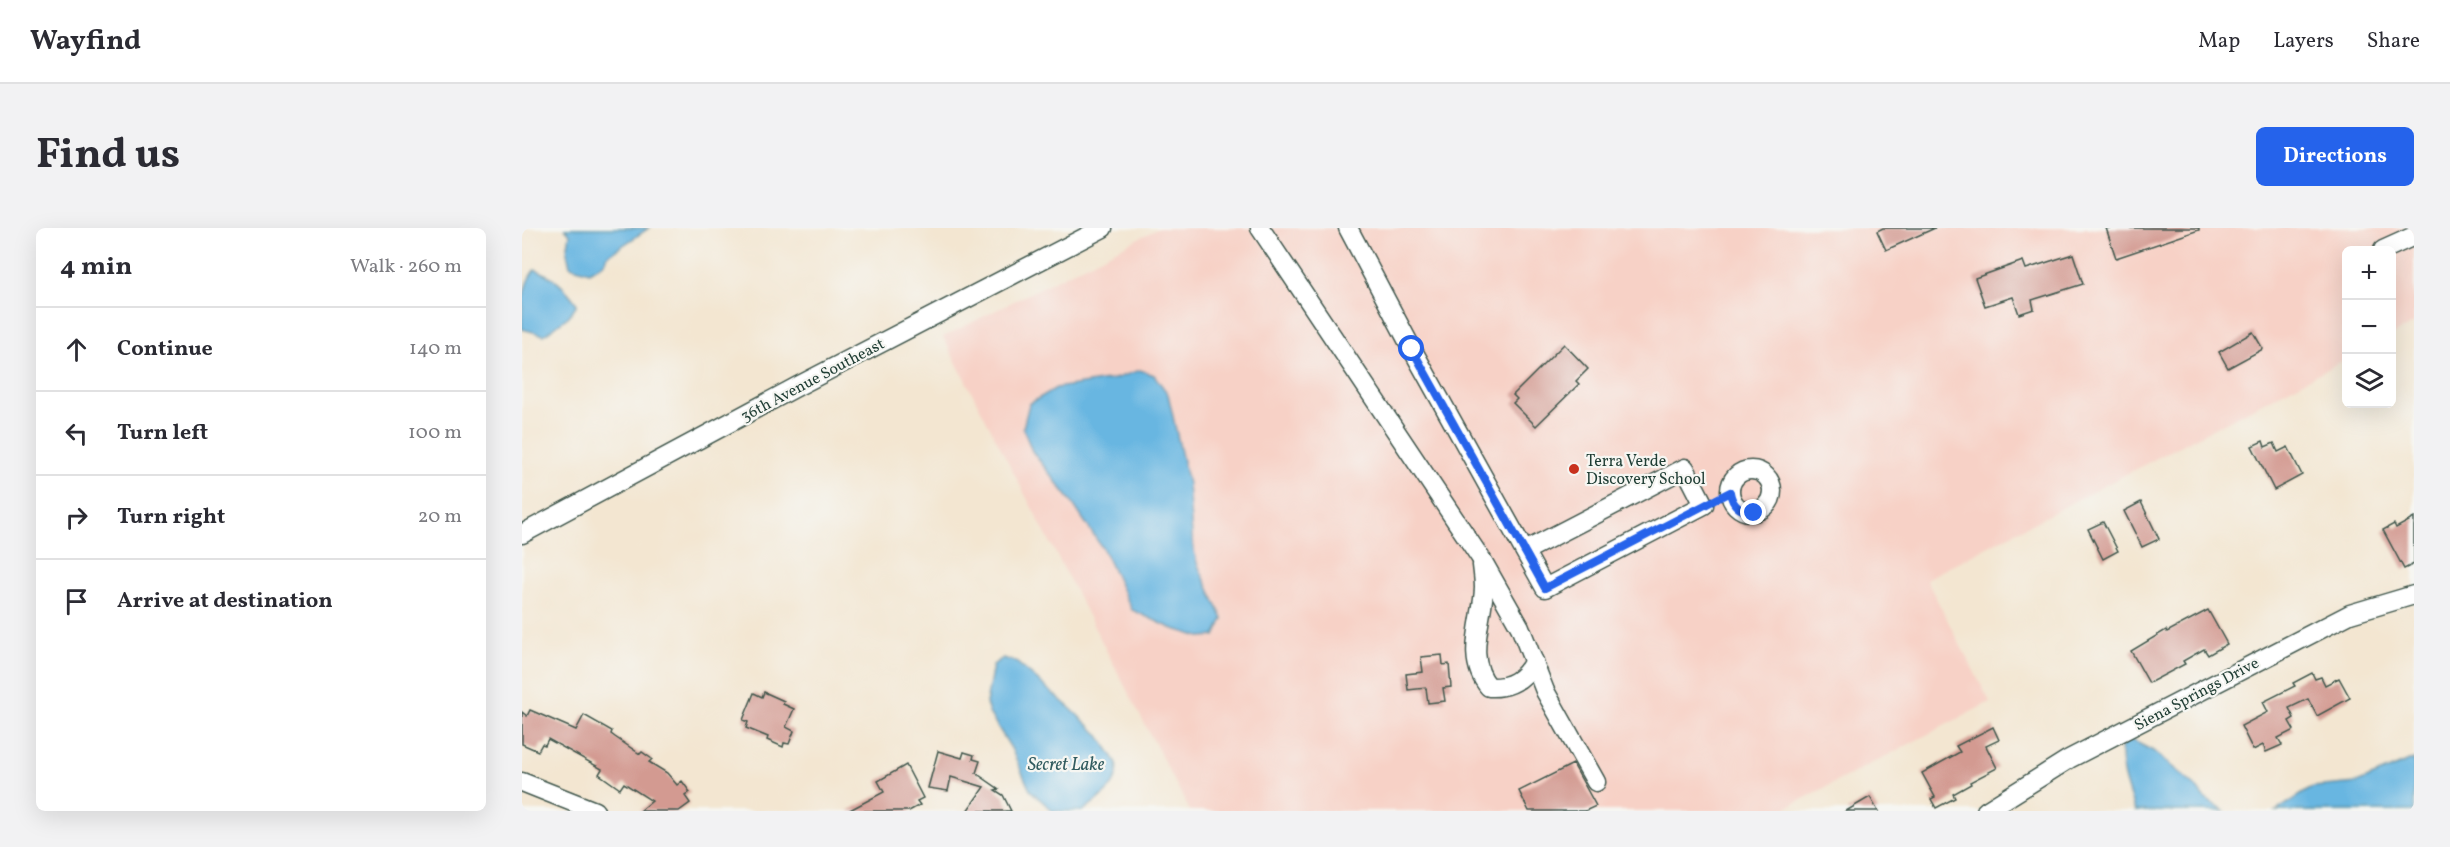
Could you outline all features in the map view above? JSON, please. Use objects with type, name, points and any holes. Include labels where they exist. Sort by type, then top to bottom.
[{"type":"street","name":"36th Avenue Southeast","points":[[522,534],[798,386],[1103,228]]},
{"type":"street","points":[[1348,228],[1412,349],[1545,588],[1730,492]]},
{"type":"street","points":[[1264,230],[1279,258],[1482,560],[1520,627],[1545,691],[1596,782]]},
{"type":"street","points":[[2392,246],[2414,236]]},
{"type":"street","points":[[1525,551],[1685,468],[1704,505]]},
{"type":"street","points":[[1482,560],[1484,588],[1476,641],[1477,663],[1481,679],[1489,687],[1511,685],[1527,673],[1534,661]]},
{"type":"street","name":"Siena Springs Drive","points":[[1986,811],[2069,759],[2350,614],[2414,595]]},
{"type":"street","points":[[522,782],[595,811]]},
{"type":"shaded area","name":"Terra Verde Discovery School","points":[[1159,228],[2414,228],[2414,323],[2396,333],[2396,246],[2342,246],[2342,361],[1926,579],[1990,702],[1780,811],[1190,811],[943,337]]},
{"type":"water","points":[[565,228],[649,228],[607,256],[604,263],[589,272],[570,266],[567,252],[570,234]]},
{"type":"water","points":[[535,269],[559,283],[577,304],[569,316],[544,335],[522,329],[525,289]]},
{"type":"water","points":[[1140,370],[1154,375],[1168,394],[1188,484],[1193,547],[1197,563],[1223,619],[1215,636],[1200,637],[1171,628],[1132,610],[1103,549],[1071,501],[1032,451],[1023,428],[1029,404],[1056,388],[1114,379]]},
{"type":"water","name":"Secret Lake","points":[[1003,658],[1016,662],[1070,708],[1098,734],[1117,763],[1116,778],[1108,791],[1083,811],[1053,811],[1030,790],[1011,748],[989,713],[986,703],[993,665]]},
{"type":"water","points":[[2130,739],[2153,751],[2195,786],[2204,798],[2224,811],[2135,811],[2121,760],[2122,743]]},
{"type":"water","points":[[2414,759],[2414,811],[2276,811],[2313,787],[2357,783]]},
{"type":"building","points":[[1883,228],[1935,228],[1886,250],[1877,231]]},
{"type":"building","points":[[2106,228],[2199,228],[2199,230],[2116,258]]},
{"type":"building","points":[[2073,254],[2083,284],[2032,300],[2034,309],[2019,314],[2013,297],[1985,306],[1975,278],[2023,261],[2026,269]]},
{"type":"building","points":[[2253,332],[2263,349],[2228,368],[2219,352]]},
{"type":"building","points":[[1564,344],[1588,369],[1576,381],[1579,384],[1536,426],[1513,403],[1517,399],[1513,395]]},
{"type":"building","points":[[2263,441],[2265,447],[2274,443],[2278,452],[2288,447],[2302,475],[2274,490],[2252,446]]},
{"type":"building","points":[[2141,502],[2159,539],[2142,547],[2124,511]]},
{"type":"building","points":[[2414,518],[2414,564],[2404,569],[2383,530],[2394,524],[2396,528]]},
{"type":"building","points":[[2103,522],[2118,551],[2103,559],[2088,529]]},
{"type":"building","points":[[2208,610],[2227,644],[2208,655],[2204,649],[2183,661],[2185,664],[2149,683],[2131,651],[2166,630],[2167,632]]},
{"type":"building","points":[[1442,655],[1443,665],[1449,664],[1451,687],[1443,688],[1445,701],[1428,703],[1426,688],[1408,690],[1406,674],[1423,672],[1421,657]]},
{"type":"building","points":[[2312,673],[2315,679],[2321,677],[2325,685],[2339,678],[2350,698],[2317,716],[2308,699],[2289,708],[2294,718],[2289,721],[2294,730],[2278,738],[2282,745],[2266,752],[2263,745],[2253,750],[2241,726],[2268,712],[2263,702],[2295,686],[2293,683]]},
{"type":"building","points":[[764,692],[784,701],[783,704],[794,709],[786,727],[794,731],[789,744],[784,743],[783,747],[767,740],[768,737],[746,728],[748,722],[743,720],[754,693],[762,697]]},
{"type":"building","points":[[530,710],[576,730],[584,715],[612,731],[611,734],[615,737],[640,754],[642,752],[652,759],[649,762],[667,773],[677,785],[682,781],[690,792],[685,796],[690,803],[679,811],[640,811],[652,801],[624,783],[620,789],[599,774],[602,769],[548,739],[538,751],[522,744],[522,712],[527,716]]},
{"type":"building","points":[[1993,727],[1999,740],[1986,746],[1997,768],[1970,782],[1971,784],[1953,794],[1955,798],[1936,808],[1931,799],[1935,797],[1922,773],[1960,752],[1956,746]]},
{"type":"building","points":[[938,751],[962,758],[964,752],[974,755],[973,759],[980,761],[976,773],[999,789],[995,790],[1003,795],[1011,811],[967,811],[984,787],[951,777],[948,791],[928,788]]},
{"type":"building","points":[[1573,764],[1596,806],[1585,811],[1529,811],[1519,791]]},
{"type":"building","points":[[906,765],[923,798],[917,801],[920,805],[909,811],[848,811],[884,792],[878,781]]},
{"type":"building","points":[[1870,797],[1878,811],[1846,811]]},
{"type":"place","name":"Terra Verde Discovery School","points":[[1574,469]]},
{"type":"route","points":[[1412,349],[1545,588],[1730,492],[1731,499],[1740,510],[1754,513]]}]
